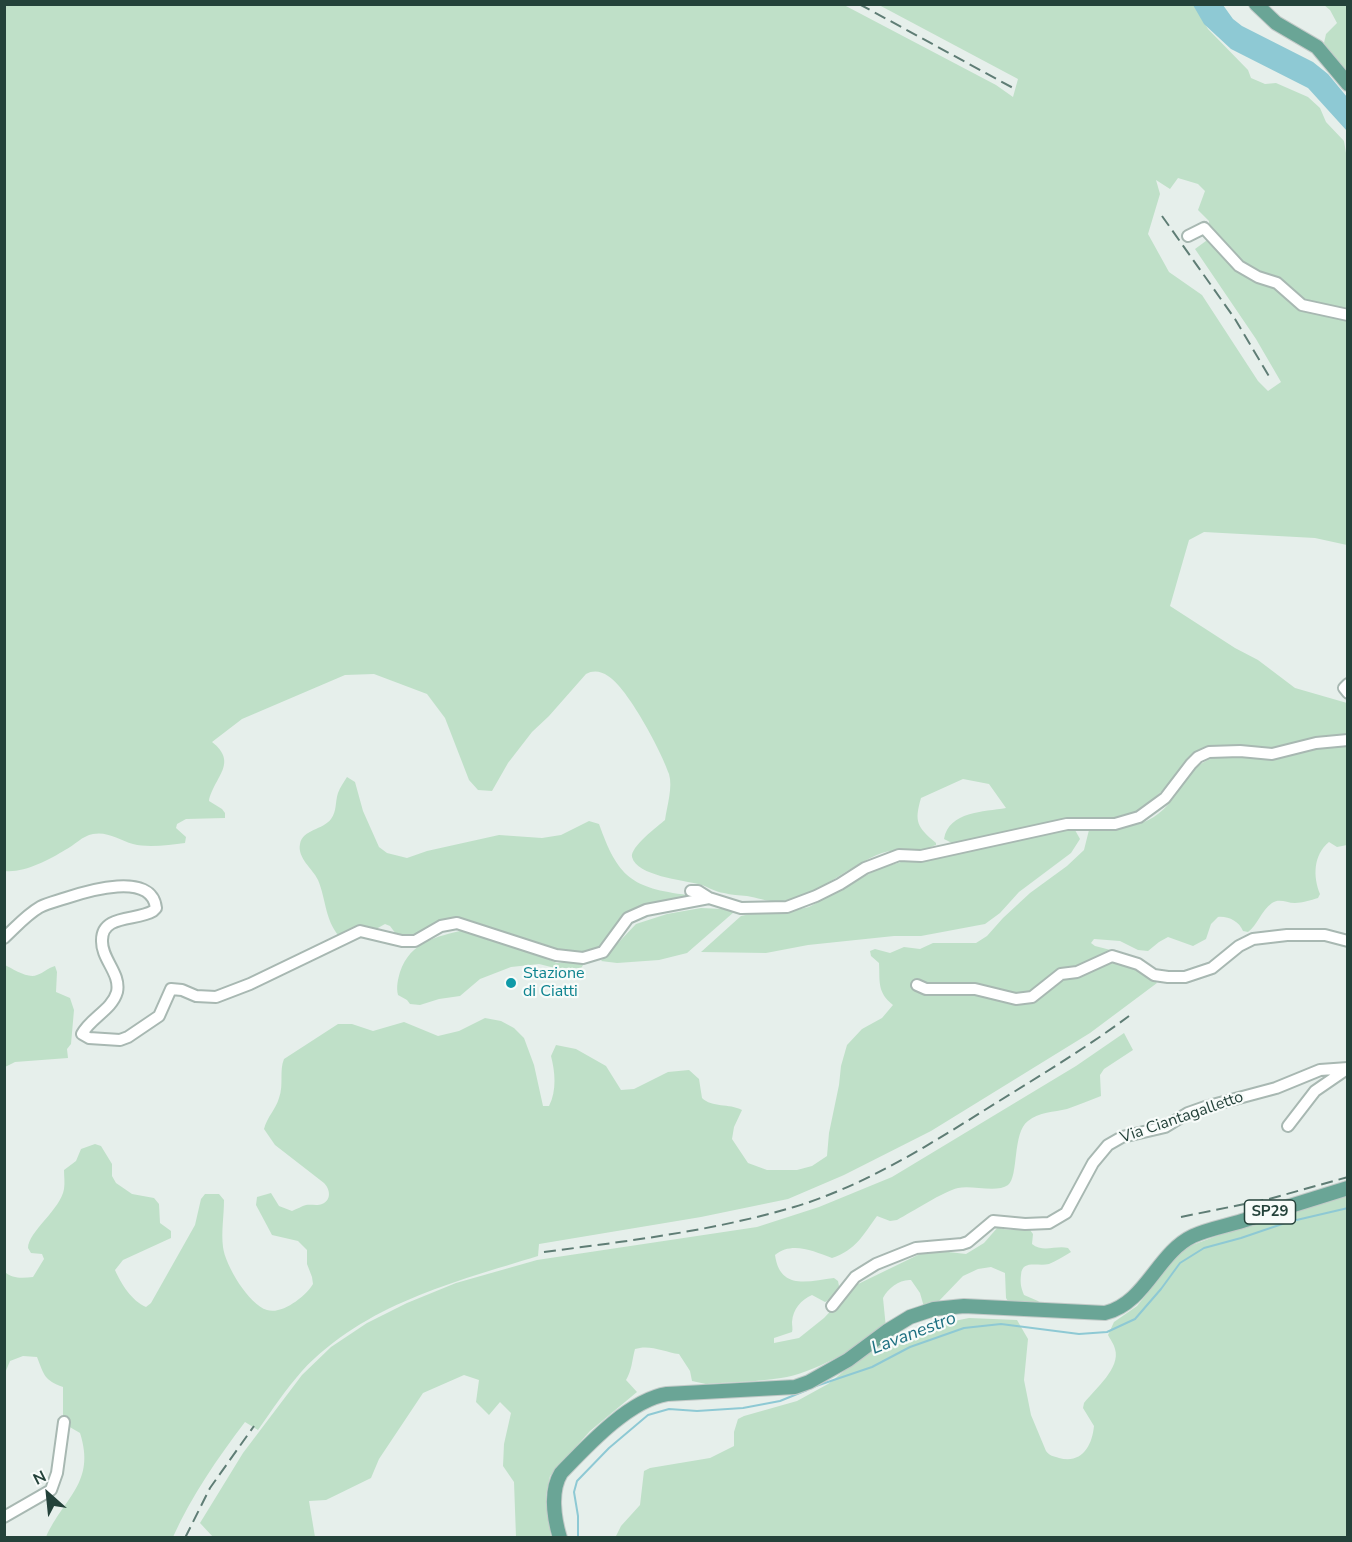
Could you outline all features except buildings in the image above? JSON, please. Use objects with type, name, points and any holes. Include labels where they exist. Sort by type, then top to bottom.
[{"type":"main road","points":[[1256,4],[1276,22],[1317,47],[1347,84]]},
{"type":"main road","name":"SP29","points":[[560,1538],[555,1495],[558,1479],[596,1437],[647,1399],[667,1395],[795,1387],[809,1382],[848,1360],[886,1331],[910,1317],[934,1309],[964,1306],[1105,1313],[1115,1311],[1147,1283],[1170,1253],[1193,1236],[1347,1188]]},
{"type":"street","points":[[1188,236],[1204,228],[1239,266],[1258,277],[1277,283],[1302,305],[1347,315]]},
{"type":"street","points":[[1347,684],[1344,688],[1347,693]]},
{"type":"street","points":[[691,891],[698,891],[709,898],[741,908],[787,907],[832,888],[865,868],[898,855],[921,856],[1067,824],[1115,824],[1139,817],[1165,798],[1191,764],[1209,752],[1240,751],[1272,754],[1316,743],[1347,740]]},
{"type":"street","points":[[4,938],[34,910],[80,893],[120,886],[138,888],[148,893],[156,903],[153,911],[111,923],[103,932],[102,949],[117,979],[118,989],[115,997],[84,1029],[82,1034],[89,1038],[120,1040],[138,1032],[157,1018],[164,1008],[166,996],[171,989],[182,990],[196,996],[216,997],[250,984],[360,931],[402,941],[415,941],[441,926],[457,923],[555,955],[583,958],[603,952],[628,918],[638,913],[709,898]]},
{"type":"street","points":[[917,985],[926,989],[975,989],[1016,999],[1032,997],[1060,974],[1077,972],[1112,956],[1138,964],[1154,975],[1185,977],[1212,968],[1239,946],[1253,939],[1281,935],[1325,935],[1347,941]]},
{"type":"street","name":"Via Ciantagalletto","points":[[1288,1126],[1316,1091],[1347,1068]]},
{"type":"street","name":"Via Ciantagalletto","points":[[832,1306],[855,1276],[876,1264],[908,1251],[968,1242],[993,1221],[1025,1224],[1049,1223],[1066,1213],[1093,1163],[1108,1145],[1122,1137],[1165,1127],[1188,1113],[1276,1088],[1311,1073],[1347,1068]]},
{"type":"street","points":[[4,1517],[51,1490],[57,1473],[64,1422]]},
{"type":"green space","points":[[5,5],[844,5],[996,85],[1013,97],[1018,79],[879,5],[1194,5],[1208,29],[1248,70],[1251,78],[1265,84],[1276,83],[1308,97],[1320,108],[1326,122],[1344,141],[1348,165],[1347,545],[1315,538],[1204,532],[1189,540],[1170,606],[1235,648],[1258,660],[1295,688],[1347,703],[1347,737],[1266,749],[1201,751],[1188,758],[1167,786],[1145,807],[1124,817],[1037,825],[952,843],[944,839],[947,830],[960,818],[978,812],[1006,808],[989,784],[963,779],[921,798],[918,813],[919,824],[936,845],[920,851],[882,853],[809,893],[783,901],[774,901],[732,895],[698,884],[661,876],[642,869],[636,863],[632,857],[635,848],[665,820],[670,779],[659,751],[634,706],[616,682],[605,674],[594,672],[586,674],[532,732],[508,763],[492,791],[478,790],[469,780],[445,718],[427,694],[374,674],[345,675],[242,719],[212,742],[224,757],[224,764],[209,801],[222,809],[225,818],[186,819],[177,824],[176,828],[186,837],[185,843],[145,846],[98,833],[85,837],[59,854],[36,865],[20,870],[5,871]],"holes":[[[1178,178],[1198,184],[1205,191],[1198,210],[1209,221],[1210,238],[1195,249],[1256,339],[1281,382],[1268,391],[1258,381],[1202,295],[1169,272],[1148,234],[1160,194],[1156,180],[1170,189]]]},
{"type":"green space","points":[[1324,5],[1347,5],[1347,76],[1324,43],[1326,34],[1337,23],[1330,10]]},
{"type":"green space","points":[[1347,745],[1347,845],[1337,847],[1329,842],[1320,853],[1316,867],[1316,881],[1320,894],[1318,898],[1298,903],[1280,901],[1272,903],[1248,932],[1243,931],[1233,920],[1218,917],[1211,924],[1206,939],[1193,946],[1168,937],[1148,951],[1138,950],[1120,941],[1094,939],[1091,943],[1095,946],[1130,955],[1157,983],[1090,1033],[931,1131],[844,1175],[788,1199],[701,1217],[539,1244],[538,1256],[412,1298],[354,1328],[327,1348],[296,1378],[258,1430],[245,1422],[206,1478],[173,1537],[46,1537],[76,1489],[84,1465],[84,1450],[80,1433],[68,1426],[63,1419],[63,1387],[46,1376],[37,1357],[23,1356],[10,1361],[5,1373],[5,1272],[14,1277],[33,1277],[44,1259],[42,1254],[31,1253],[28,1248],[29,1242],[62,1197],[64,1170],[76,1161],[81,1149],[95,1144],[101,1146],[112,1164],[112,1176],[116,1183],[132,1194],[154,1198],[159,1204],[160,1223],[171,1231],[171,1238],[123,1260],[115,1270],[136,1301],[146,1307],[151,1303],[195,1225],[201,1199],[205,1194],[219,1194],[224,1200],[222,1241],[228,1264],[253,1301],[260,1307],[273,1311],[293,1303],[313,1284],[307,1264],[307,1250],[298,1241],[272,1235],[256,1205],[257,1197],[271,1193],[279,1206],[292,1211],[306,1205],[322,1204],[327,1200],[329,1194],[324,1183],[275,1145],[264,1129],[278,1102],[284,1059],[338,1024],[352,1024],[373,1031],[404,1022],[438,1036],[459,1031],[485,1018],[501,1021],[514,1028],[524,1038],[534,1065],[543,1106],[549,1106],[553,1094],[554,1075],[551,1056],[556,1045],[576,1049],[606,1066],[621,1090],[634,1089],[668,1072],[689,1070],[699,1079],[702,1098],[742,1110],[734,1127],[732,1139],[748,1163],[767,1170],[797,1170],[812,1166],[827,1156],[841,1066],[847,1045],[862,1029],[882,1018],[893,1005],[884,996],[879,963],[871,956],[870,951],[875,949],[890,953],[904,947],[920,949],[933,943],[976,943],[987,936],[1030,893],[1067,866],[1084,850],[1089,830],[1128,826],[1149,820],[1168,805],[1192,772],[1213,758],[1232,755],[1271,758],[1312,748]]},
{"type":"green space","points":[[347,777],[355,782],[363,811],[379,847],[387,853],[407,858],[427,851],[499,835],[542,838],[561,835],[589,821],[599,824],[613,856],[629,877],[653,888],[688,895],[689,898],[638,909],[604,946],[590,953],[564,953],[459,920],[417,936],[396,934],[390,926],[385,924],[376,929],[366,928],[339,936],[328,916],[318,880],[303,859],[300,844],[305,835],[331,819],[337,796]]},
{"type":"green space","points":[[1075,830],[1080,839],[1071,853],[1019,892],[1000,913],[985,924],[921,936],[894,936],[808,945],[766,953],[701,952],[741,916],[764,911],[791,911],[809,907],[878,869],[901,862],[944,856],[1055,831]]},
{"type":"green space","points":[[701,908],[734,912],[687,953],[659,960],[617,963],[601,961],[636,924],[667,914]]},
{"type":"green space","points":[[464,930],[498,943],[523,946],[557,963],[581,960],[584,964],[581,968],[555,968],[539,964],[511,967],[480,979],[460,996],[420,1005],[410,1004],[398,995],[400,972],[411,953],[434,938]]},
{"type":"green space","points":[[5,965],[29,976],[55,966],[56,992],[70,998],[74,1010],[71,1044],[67,1049],[68,1058],[15,1062],[5,1067]]},
{"type":"green space","points":[[1124,1033],[1133,1050],[1104,1069],[1100,1075],[1101,1096],[1067,1109],[1037,1116],[1023,1127],[1014,1173],[1008,1185],[991,1189],[958,1188],[897,1220],[890,1221],[877,1216],[853,1246],[832,1258],[810,1250],[795,1248],[775,1255],[778,1266],[789,1279],[806,1282],[834,1278],[838,1281],[840,1291],[838,1295],[825,1302],[812,1295],[804,1300],[794,1313],[792,1332],[774,1338],[774,1343],[799,1338],[824,1318],[854,1286],[924,1252],[966,1254],[984,1243],[998,1227],[1030,1230],[1033,1234],[1032,1244],[1036,1247],[1068,1248],[1071,1252],[1049,1264],[1027,1265],[1022,1270],[1021,1288],[1024,1295],[1042,1305],[1011,1306],[1006,1298],[1005,1273],[991,1267],[978,1269],[963,1276],[937,1303],[924,1307],[920,1293],[911,1280],[903,1281],[891,1288],[883,1298],[886,1328],[850,1351],[821,1365],[781,1378],[706,1384],[692,1381],[690,1371],[679,1354],[651,1348],[635,1349],[626,1380],[637,1392],[590,1431],[550,1476],[546,1495],[551,1537],[516,1537],[514,1482],[503,1466],[504,1444],[511,1413],[500,1402],[489,1415],[476,1402],[479,1380],[464,1375],[423,1393],[379,1459],[371,1478],[326,1500],[309,1501],[315,1537],[213,1537],[200,1523],[243,1453],[302,1375],[331,1347],[367,1323],[407,1303],[456,1283],[537,1260],[757,1227],[819,1207],[892,1177],[1076,1066]]},
{"type":"green space","points":[[1347,1196],[1347,1537],[615,1538],[621,1526],[640,1505],[644,1471],[710,1458],[734,1446],[734,1432],[738,1419],[797,1401],[828,1384],[874,1347],[920,1328],[969,1318],[1017,1320],[1028,1339],[1024,1380],[1031,1415],[1046,1451],[1059,1458],[1080,1456],[1091,1440],[1094,1426],[1083,1408],[1084,1403],[1111,1371],[1116,1356],[1113,1343],[1108,1335],[1114,1322],[1137,1306],[1181,1251],[1276,1214]]},
{"type":"water","points":[[1193,5],[1223,5],[1233,19],[1242,26],[1313,62],[1328,74],[1347,97],[1347,131],[1308,88],[1231,49],[1204,24]]},
{"type":"waterway","name":"Lavanestro","points":[[813,1387],[872,1367],[910,1347],[964,1328],[1001,1324],[1079,1334],[1107,1332],[1135,1319],[1180,1263],[1204,1248],[1288,1222],[1348,1208]]},
{"type":"waterway","name":"Lavanestro","points":[[578,1538],[578,1516],[574,1492],[577,1481],[609,1448],[648,1415],[669,1409],[697,1411],[743,1408],[780,1401],[807,1390]]},
{"type":"railway","points":[[859,4],[1015,89]]},
{"type":"railway","points":[[1162,216],[1235,319],[1270,378]]},
{"type":"railway","points":[[544,1252],[733,1223],[821,1198],[873,1175],[923,1148],[1063,1061],[1129,1016]]},
{"type":"railway","points":[[1181,1217],[1269,1199],[1348,1177]]},
{"type":"railway","points":[[185,1538],[210,1488],[254,1426]]},
{"type":"place","name":"Stazione di Ciatti","points":[[511,983]]}]
